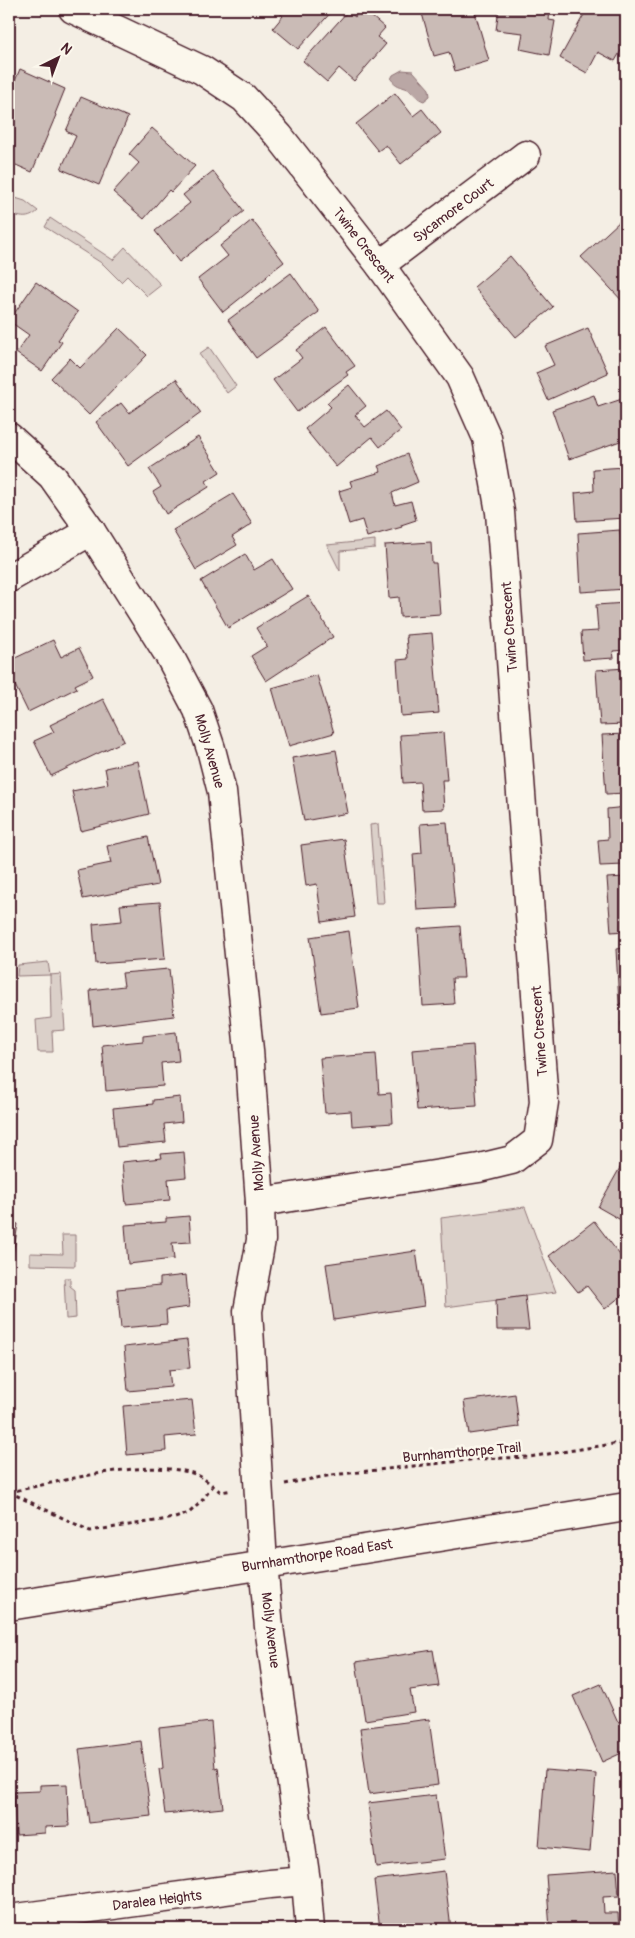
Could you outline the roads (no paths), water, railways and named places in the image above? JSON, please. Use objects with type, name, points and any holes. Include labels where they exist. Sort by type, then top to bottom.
[{"type":"street","name":"Twine Crescent","points":[[73,9],[202,70],[244,98],[279,136],[380,265],[460,377],[487,438],[500,512],[544,1102],[538,1140],[512,1160],[479,1168],[260,1202]]},
{"type":"street","name":"Sycamore Court","points":[[380,265],[526,156]]},
{"type":"street","name":"Molly Avenue","points":[[9,437],[52,476],[91,531],[169,655],[198,710],[211,749],[222,792],[249,1050],[260,1202],[261,1240],[248,1311],[263,1564],[269,1627],[306,1881],[310,1929]]},
{"type":"street","points":[[9,578],[91,531]]},
{"type":"street","name":"Burnhamthorpe Road East","points":[[9,1606],[626,1506]]},
{"type":"street","name":"Daralea Heights","points":[[9,1919],[270,1884],[306,1881]]}]
